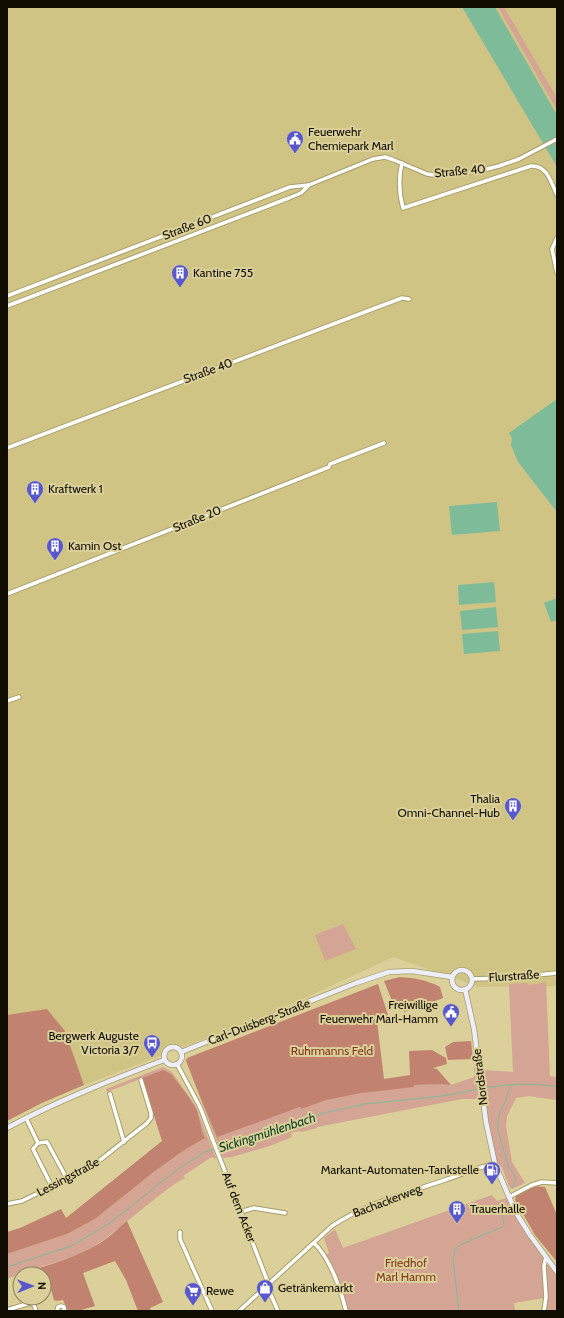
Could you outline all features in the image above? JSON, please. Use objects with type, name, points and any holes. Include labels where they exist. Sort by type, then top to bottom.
[{"type":"main road","name":"Carl-Duisberg-Straße","points":[[181,1052],[356,983],[390,972],[412,970],[452,977]]},
{"type":"main road","points":[[462,970],[469,972],[472,979],[470,985],[465,989],[460,989],[455,987],[452,977],[456,972],[462,970]]},
{"type":"main road","name":"Nordstraße","points":[[465,989],[474,1029],[486,1122],[495,1164],[509,1197],[522,1222],[546,1256]]},
{"type":"main road","points":[[169,1047],[176,1047],[181,1052],[182,1059],[177,1064],[169,1064],[164,1060],[164,1053],[169,1047]]},
{"type":"main road","points":[[7,1128],[47,1107],[164,1060]]},
{"type":"main road","points":[[546,1256],[557,1267]]},
{"type":"main road","points":[[546,1256],[557,1272]]},
{"type":"street","name":"Straße 40","points":[[368,161],[385,157],[427,174],[445,175],[486,170],[510,163],[528,155],[557,138]]},
{"type":"street","name":"Straße 60","points":[[7,296],[290,186],[309,185],[368,161]]},
{"type":"street","points":[[402,163],[399,179],[400,196],[403,208],[531,166],[537,166],[544,170],[557,195]]},
{"type":"street","points":[[7,306],[290,198],[301,193],[309,185]]},
{"type":"street","points":[[557,238],[552,249],[557,273]]},
{"type":"street","name":"Straße 40","points":[[7,448],[402,298],[409,299]]},
{"type":"street","name":"Straße 20","points":[[7,594],[329,467],[330,464],[384,443]]},
{"type":"street","points":[[7,701],[19,697]]},
{"type":"street","name":"Flurstraße","points":[[472,979],[506,978],[557,973]]},
{"type":"street","name":"Auf dem Acker","points":[[177,1064],[200,1107],[267,1280],[267,1286],[278,1311]]},
{"type":"street","name":"Lessingstraße","points":[[7,1204],[22,1201],[52,1187],[100,1160],[147,1123],[152,1118],[141,1080]]},
{"type":"street","points":[[110,1094],[124,1142]]},
{"type":"street","points":[[26,1118],[38,1143]]},
{"type":"street","points":[[52,1187],[33,1149],[38,1143],[47,1142],[67,1179]]},
{"type":"street","name":"Bachackerweg","points":[[239,1311],[332,1226],[346,1217],[365,1207],[495,1164]]},
{"type":"street","points":[[509,1197],[532,1185],[542,1182],[557,1183]]},
{"type":"street","points":[[240,1212],[254,1208],[285,1213]]},
{"type":"street","points":[[180,1232],[180,1239],[212,1311]]},
{"type":"street","points":[[314,1243],[329,1266],[346,1311]]},
{"type":"street","points":[[544,1311],[546,1297],[544,1266],[546,1256]]},
{"type":"street","points":[[7,1310],[30,1303],[34,1305],[36,1311]]},
{"type":"street","points":[[57,1311],[58,1307],[61,1306],[64,1307],[64,1311]]},
{"type":"shaded area","points":[[7,7],[557,7],[557,986],[479,987],[393,957],[277,1011],[84,1085],[65,1031],[47,1010],[7,1015]]},
{"type":"shaded area","points":[[462,7],[495,7],[557,115],[557,167]]},
{"type":"shaded area","points":[[557,399],[557,512],[518,462],[511,445],[512,438],[509,433]]},
{"type":"shaded area","points":[[497,502],[500,531],[452,535],[449,506]]},
{"type":"shaded area","points":[[494,582],[496,602],[459,605],[458,585]]},
{"type":"shaded area","points":[[557,598],[557,620],[551,622],[544,603]]},
{"type":"shaded area","points":[[496,607],[498,627],[462,630],[460,611]]},
{"type":"shaded area","points":[[498,631],[500,651],[464,654],[462,634]]},
{"type":"green space","points":[[498,7],[504,7],[557,98],[557,110]]},
{"type":"green space","points":[[343,924],[356,949],[325,961],[315,935]]},
{"type":"green space","points":[[400,977],[421,980],[440,987],[443,998],[405,1012],[394,1006],[384,981]]},
{"type":"green space","points":[[546,982],[550,1076],[557,1077],[557,1100],[528,1096],[516,1098],[507,1116],[506,1126],[512,1162],[525,1183],[512,1189],[509,1186],[502,1167],[499,1166],[495,1155],[481,1072],[482,1067],[483,1070],[513,1072],[509,984],[527,983],[529,985]]},
{"type":"green space","name":"Ruhrmanns Feld","points":[[378,984],[388,1015],[377,1021],[384,1079],[410,1075],[409,1051],[432,1050],[446,1058],[447,1064],[433,1068],[437,1069],[451,1085],[414,1085],[414,1087],[361,1093],[326,1100],[301,1109],[300,1107],[217,1137],[186,1061],[187,1058]]},
{"type":"green space","points":[[47,1009],[65,1031],[84,1085],[42,1103],[7,1121],[7,1015]]},
{"type":"green space","points":[[471,1041],[473,1059],[448,1060],[445,1047],[453,1042]]},
{"type":"green space","points":[[474,1062],[479,1099],[462,1099],[291,1133],[292,1137],[270,1146],[232,1157],[223,1158],[202,1102],[217,1136],[300,1107],[301,1109],[341,1096],[386,1089],[413,1087],[414,1085],[436,1083],[440,1085],[451,1085],[474,1077]]},
{"type":"green space","points":[[163,1067],[172,1072],[195,1105],[216,1158],[210,1158],[183,1176],[185,1178],[161,1194],[93,1247],[78,1255],[44,1266],[12,1266],[12,1277],[7,1281],[7,1254],[67,1234],[95,1219],[155,1171],[186,1149],[205,1138],[163,1070],[107,1092],[106,1089]]},
{"type":"green space","points":[[163,1070],[171,1074],[197,1110],[205,1138],[186,1149],[155,1171],[95,1219],[67,1234],[7,1254],[7,1232],[20,1228],[61,1209],[66,1218],[162,1141],[142,1078]]},
{"type":"green space","points":[[535,1186],[545,1187],[557,1215],[557,1262],[535,1235],[515,1200],[516,1196]]},
{"type":"green space","name":"Friedhof Marl Hamm","points":[[492,1195],[497,1201],[506,1198],[543,1258],[544,1298],[514,1303],[515,1311],[348,1311],[326,1255],[329,1253],[324,1238],[335,1229],[343,1248]]},
{"type":"green space","points":[[127,1221],[163,1302],[150,1308],[151,1311],[138,1311],[126,1280],[115,1261],[83,1273],[95,1306],[78,1311],[68,1311],[63,1300],[54,1300],[52,1293],[52,1266],[46,1266],[64,1260],[91,1248],[107,1238]]},
{"type":"green space","points":[[546,1263],[557,1276],[557,1311],[545,1311],[548,1291]]},
{"type":"waterway","points":[[512,1188],[516,1177],[509,1168],[498,1131],[498,1122],[499,1115],[508,1092],[514,1084]]},
{"type":"waterway","name":"Sickingmühlenbach","points":[[484,1088],[520,1084],[539,1084],[557,1087]]},
{"type":"waterway","name":"Sickingmühlenbach","points":[[218,1148],[272,1129],[328,1112],[365,1104],[442,1096],[479,1089]]},
{"type":"waterway","name":"Sickingmühlenbach","points":[[7,1267],[71,1246],[110,1223],[178,1169],[205,1152],[215,1149]]},
{"type":"waterway","points":[[459,1311],[453,1259],[455,1249],[462,1244],[502,1227],[504,1225],[501,1207],[502,1204]]},
{"type":"place","name":"Feuerwehr Chemiepark Marl","points":[[295,154]]},
{"type":"place","name":"Kantine 755","points":[[180,288]]},
{"type":"place","name":"Kraftwerk 1","points":[[35,504]]},
{"type":"place","name":"Kamin Ost","points":[[55,561]]},
{"type":"place","name":"Thalia Omni-Channel-Hub","points":[[513,821]]},
{"type":"place","name":"Freiwillige Feuerwehr Marl-Hamm","points":[[451,1027]]},
{"type":"place","name":"Bergwerk Auguste Victoria 3/7","points":[[152,1058]]},
{"type":"place","name":"Markant-Automaten-Tankstelle","points":[[492,1185]]},
{"type":"place","name":"Trauerhalle","points":[[457,1224]]},
{"type":"place","name":"Getränkemarkt","points":[[265,1303]]},
{"type":"place","name":"Rewe","points":[[193,1306]]}]
